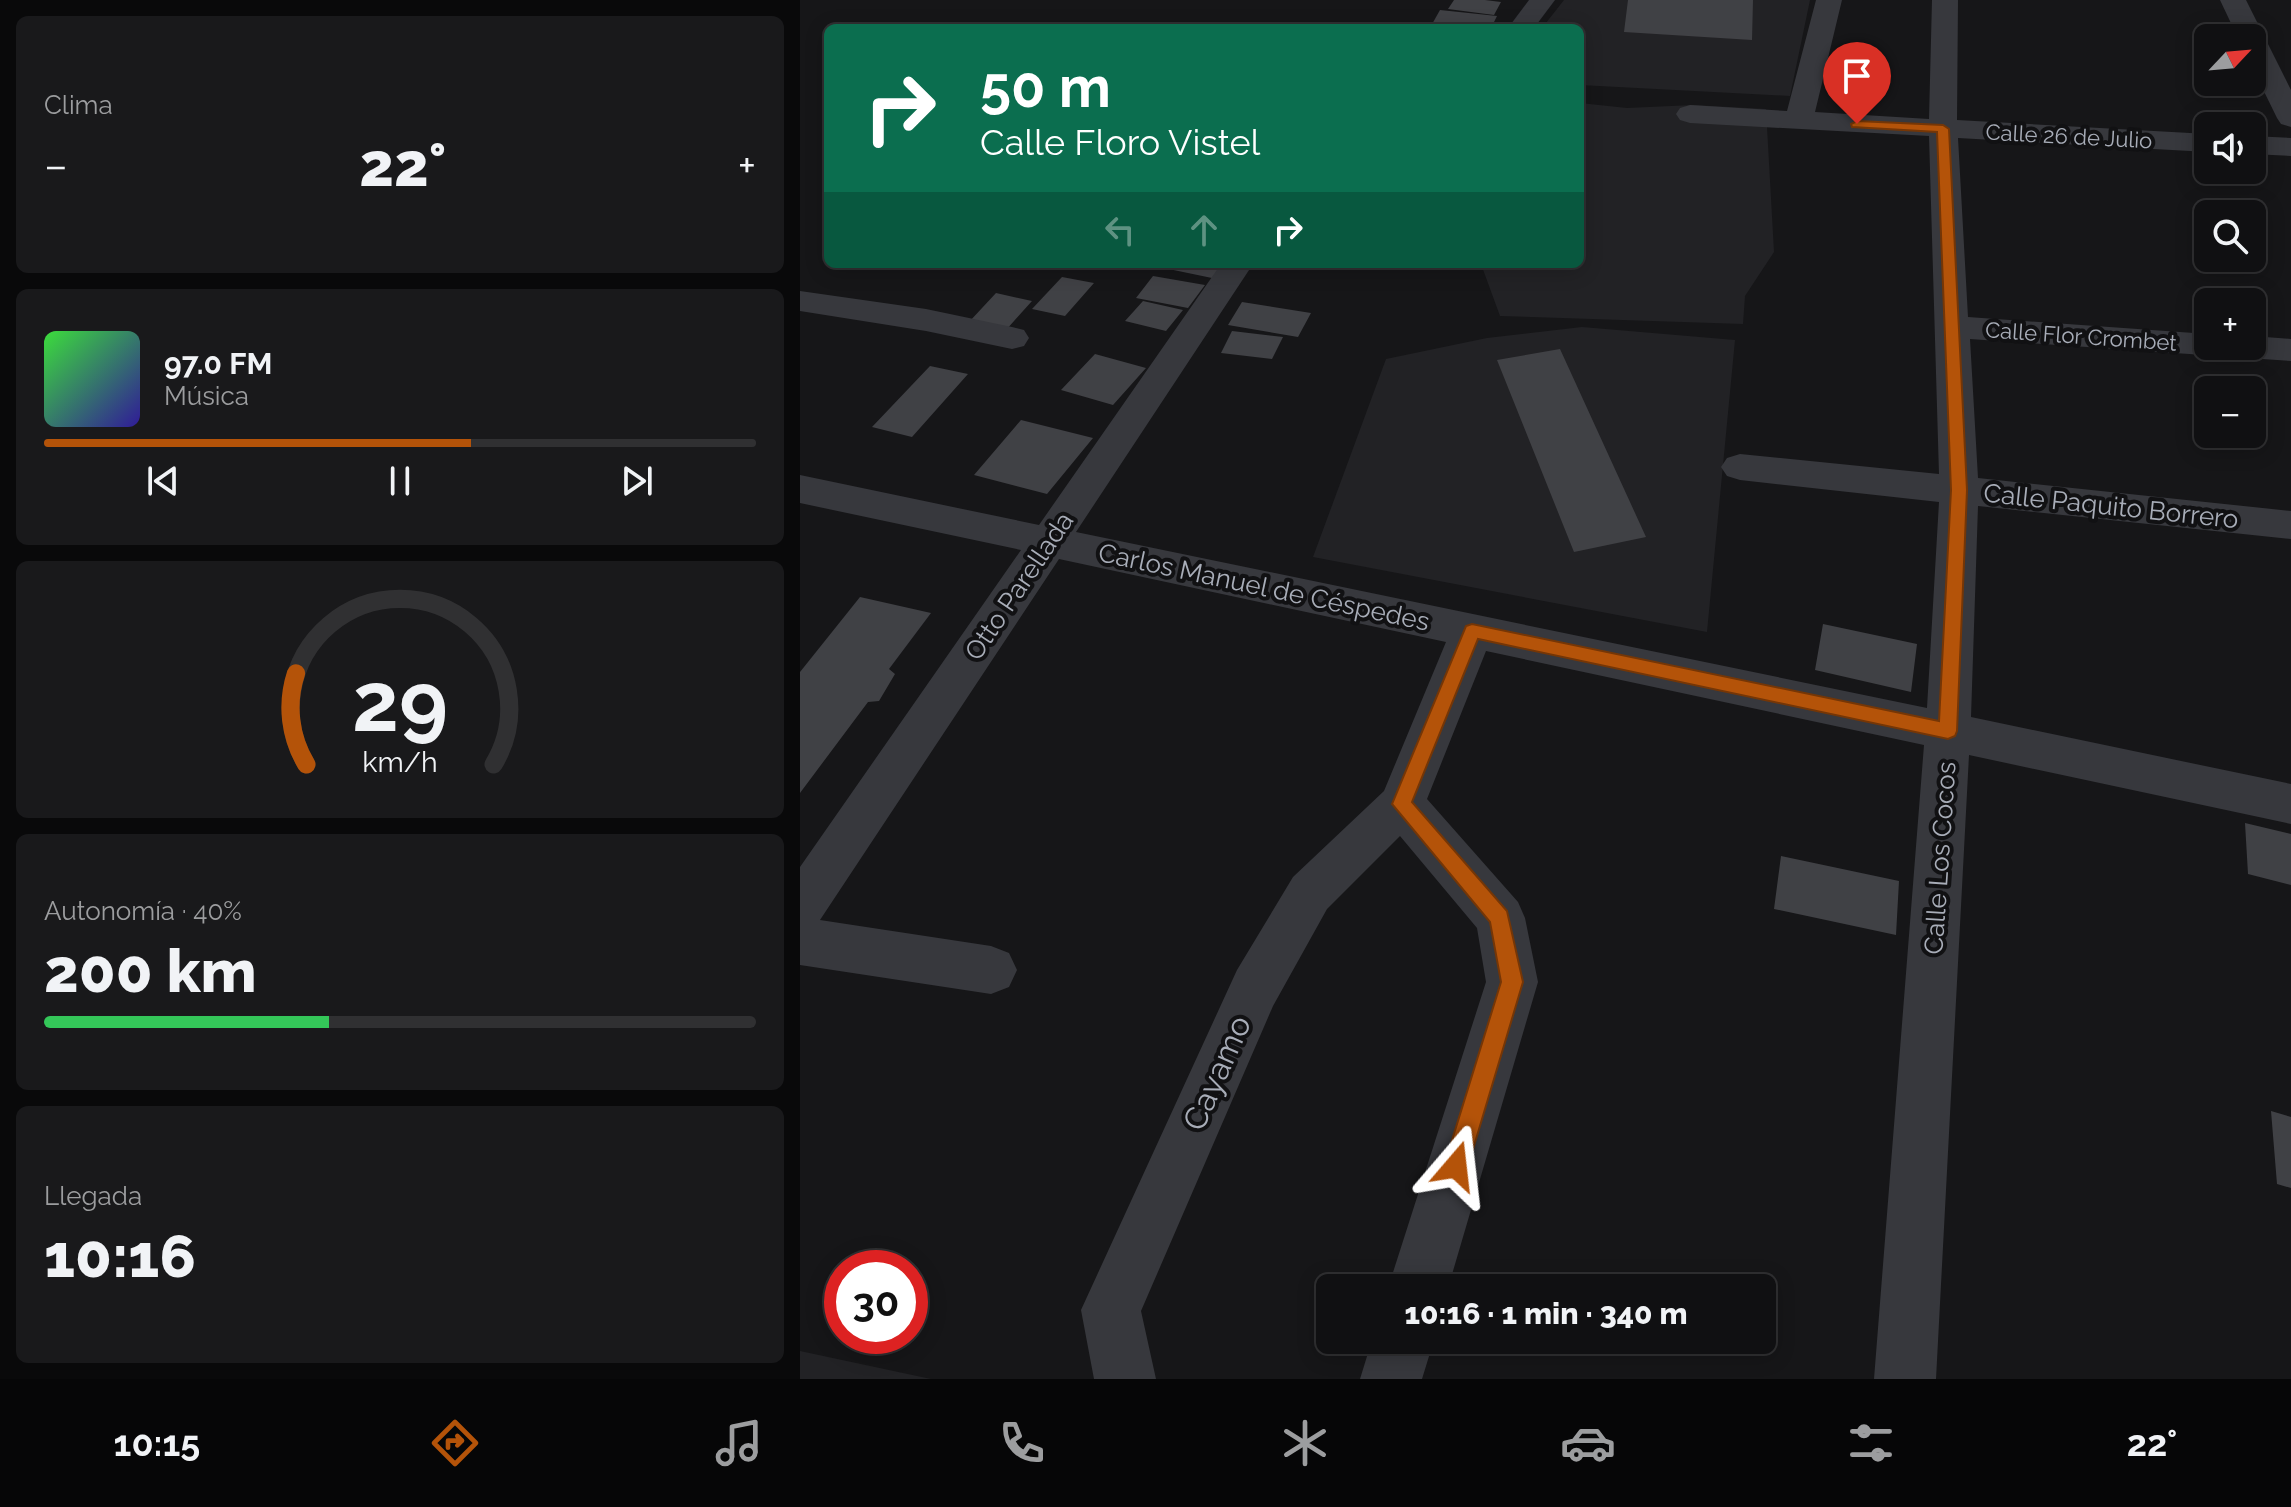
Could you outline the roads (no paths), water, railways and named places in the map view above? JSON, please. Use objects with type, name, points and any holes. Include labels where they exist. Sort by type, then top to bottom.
[{"type":"street","points":[[1524,24],[1542,0]]},
{"type":"street","points":[[1799,121],[1829,0]]},
{"type":"street","name":"Calle Los Cocos","points":[[1905,1379],[1948,731],[1959,490],[1943,129],[1945,0]]},
{"type":"street","points":[[2233,0],[2245,24]]},
{"type":"street","points":[[2266,67],[2291,118]]},
{"type":"street","name":"Calle 26 de Julio","points":[[1690,114],[2194,142]]},
{"type":"street","points":[[2266,146],[2291,147]]},
{"type":"street","name":"Otto Parellada","points":[[800,908],[1234,268]]},
{"type":"street","points":[[800,301],[926,320],[1012,338]]},
{"type":"street","name":"Calle Flor Crombet","points":[[1954,327],[2194,344]]},
{"type":"street","points":[[2266,348],[2291,350]]},
{"type":"street","name":"Calle Paquito Borrero","points":[[1740,467],[2291,525]]},
{"type":"street","name":"Carlos Manuel de Céspedes","points":[[800,489],[2291,804]]},
{"type":"street","points":[[1422,1274],[1512,982],[1500,918],[1402,804],[1472,631]]},
{"type":"street","name":"Cayamo","points":[[1125,1379],[1111,1310],[1255,988],[1310,893],[1402,804]]},
{"type":"street","points":[[800,941],[991,970]]},
{"type":"street","points":[[1391,1379],[1399,1354]]}]
